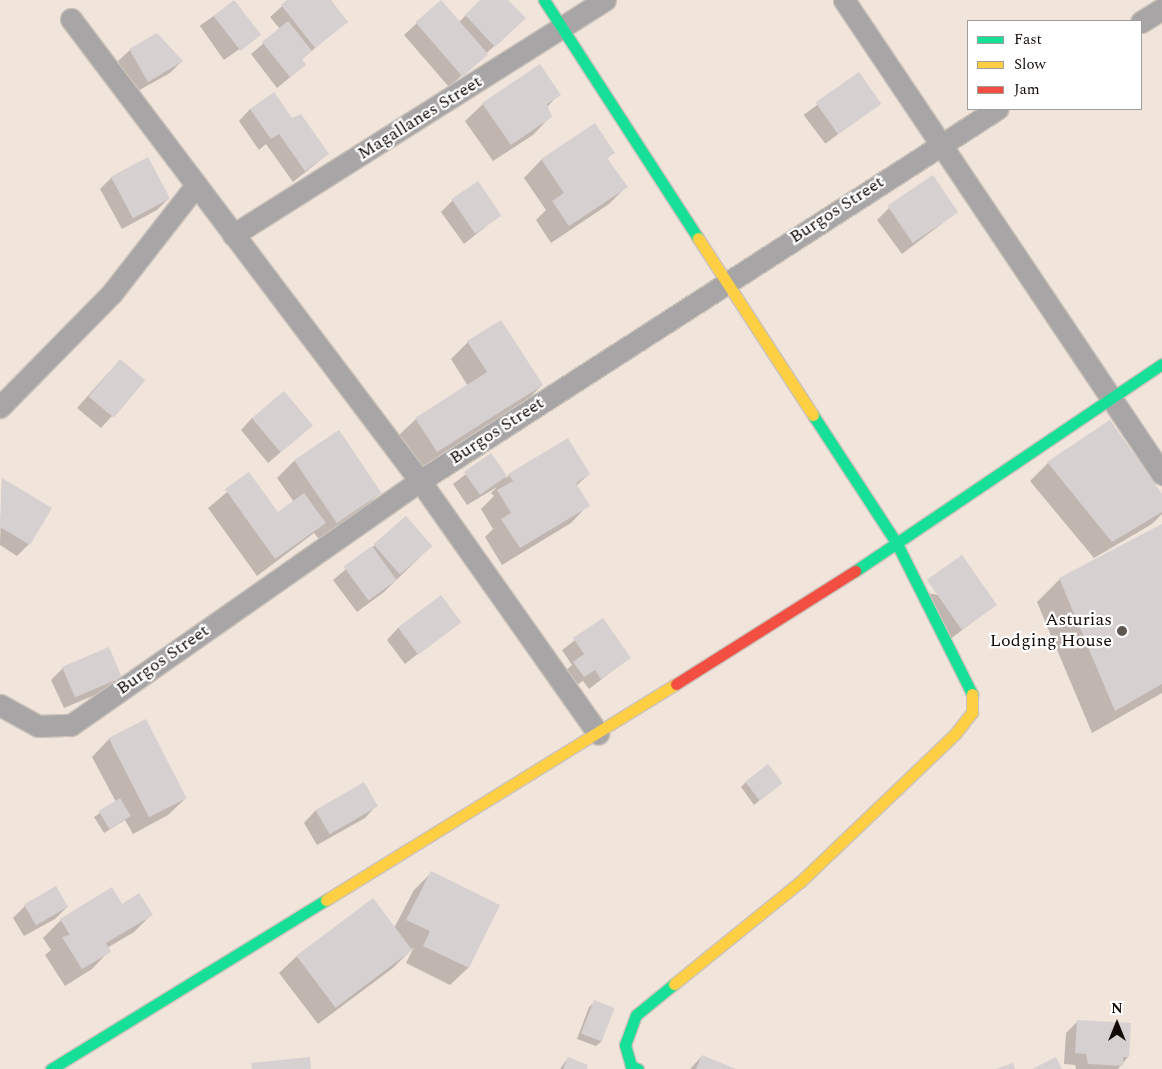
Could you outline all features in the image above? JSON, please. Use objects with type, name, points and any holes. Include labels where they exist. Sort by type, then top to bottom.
[{"type":"street","points":[[544,0],[896,544],[972,690],[972,712],[955,734],[800,882],[636,1016],[625,1045],[630,1066],[638,1069]]},
{"type":"street","name":"Magallanes Street","points":[[233,235],[605,0]]},
{"type":"street","points":[[844,0],[1110,400],[1162,474]]},
{"type":"street","points":[[1142,21],[1162,9]]},
{"type":"street","points":[[71,19],[420,481],[598,733]]},
{"type":"street","name":"Burgos Street","points":[[0,705],[38,726],[71,725],[420,481],[940,143],[995,110]]},
{"type":"street","points":[[0,407],[112,293],[196,185]]},
{"type":"street","points":[[51,1069],[598,733],[896,544],[1162,364]]},
{"type":"building","points":[[234,0],[261,35],[241,51],[214,16]]},
{"type":"building","points":[[287,0],[331,0],[348,22],[315,48],[281,5]]},
{"type":"building","points":[[441,0],[488,54],[463,77],[415,22]]},
{"type":"building","points":[[480,0],[508,0],[526,18],[495,47],[465,15]]},
{"type":"building","points":[[288,21],[312,51],[302,59],[306,65],[290,77],[262,42]]},
{"type":"building","points":[[157,33],[183,61],[148,82],[129,49]]},
{"type":"building","points":[[540,64],[561,95],[547,104],[552,117],[511,145],[482,103]]},
{"type":"building","points":[[859,72],[881,104],[838,134],[816,102]]},
{"type":"building","points":[[274,92],[292,118],[301,114],[329,154],[305,171],[279,134],[271,139],[250,109]]},
{"type":"building","points":[[595,123],[615,153],[607,158],[628,187],[569,226],[552,201],[564,193],[541,159]]},
{"type":"building","points":[[148,157],[170,198],[133,218],[111,177]]},
{"type":"building","points":[[933,175],[958,212],[913,243],[887,206]]},
{"type":"building","points":[[478,181],[501,216],[475,234],[451,199]]},
{"type":"building","points":[[501,320],[543,385],[437,452],[415,418],[487,372],[467,341]]},
{"type":"building","points":[[120,359],[145,380],[114,418],[89,397]]},
{"type":"building","points":[[284,391],[313,425],[281,452],[252,418]]},
{"type":"building","points":[[1110,420],[1162,494],[1162,512],[1112,542],[1047,462]]},
{"type":"building","points":[[339,430],[381,493],[337,523],[294,460]]},
{"type":"building","points":[[568,438],[590,474],[576,483],[590,506],[520,548],[501,519],[511,513],[497,490],[513,481],[508,474]]},
{"type":"building","points":[[491,453],[507,476],[480,495],[464,472]]},
{"type":"building","points":[[249,472],[278,512],[304,493],[326,523],[275,559],[225,489]]},
{"type":"building","points":[[2,478],[52,508],[30,545],[0,527]]},
{"type":"building","points":[[406,516],[432,546],[400,574],[374,544]]},
{"type":"building","name":"Asturias Lodging House","points":[[1162,524],[1162,684],[1115,711],[1059,578]]},
{"type":"building","points":[[372,546],[397,580],[368,601],[344,567]]},
{"type":"building","points":[[962,555],[997,605],[962,630],[927,580]]},
{"type":"building","points":[[441,595],[461,622],[418,655],[398,627]]},
{"type":"building","points":[[603,618],[631,658],[601,679],[595,670],[584,677],[573,662],[584,654],[573,638]]},
{"type":"building","points":[[109,647],[122,677],[75,697],[62,667]]},
{"type":"building","points":[[146,719],[186,798],[149,817],[109,738]]},
{"type":"building","points":[[768,764],[783,783],[760,801],[745,782]]},
{"type":"building","points":[[364,782],[378,806],[330,834],[316,810]]},
{"type":"building","points":[[120,798],[131,816],[109,829],[99,811]]},
{"type":"building","points":[[431,871],[500,905],[469,968],[423,946],[430,931],[406,920]]},
{"type":"building","points":[[56,886],[68,907],[36,925],[24,904]]},
{"type":"building","points":[[112,887],[122,904],[139,893],[153,915],[106,943],[111,952],[82,969],[62,937],[70,935],[60,919]]},
{"type":"building","points":[[373,898],[412,950],[335,1008],[296,956]]},
{"type":"building","points":[[594,1000],[615,1008],[602,1041],[581,1034]]},
{"type":"building","points":[[1077,1020],[1131,1023],[1129,1057],[1123,1057],[1123,1066],[1088,1064],[1086,1054],[1075,1053]]},
{"type":"building","points":[[702,1055],[736,1069],[696,1069]]},
{"type":"building","points":[[310,1057],[311,1069],[252,1069],[251,1063]]},
{"type":"building","points":[[568,1057],[588,1065],[587,1069],[563,1069]]},
{"type":"building","points":[[1056,1057],[1062,1069],[1032,1069]]},
{"type":"building","points":[[1013,1063],[1015,1069],[996,1069]]},
{"type":"traffic: fast","points":[[544,0],[698,238]]},
{"type":"traffic: fast","points":[[855,571],[1162,364]]},
{"type":"traffic: fast","points":[[813,415],[897,544],[972,694]]},
{"type":"traffic: fast","points":[[51,1069],[326,900]]},
{"type":"traffic: fast","points":[[638,1069],[631,1066],[625,1045],[636,1015],[674,984]]},
{"type":"traffic: slow","points":[[698,238],[813,415]]},
{"type":"traffic: slow","points":[[326,900],[676,684]]},
{"type":"traffic: slow","points":[[674,984],[800,882],[955,734],[972,712],[972,694]]},
{"type":"traffic: jam","points":[[676,684],[855,571]]},
{"type":"place","name":"Asturias Lodging House","points":[[1122,631]]}]
